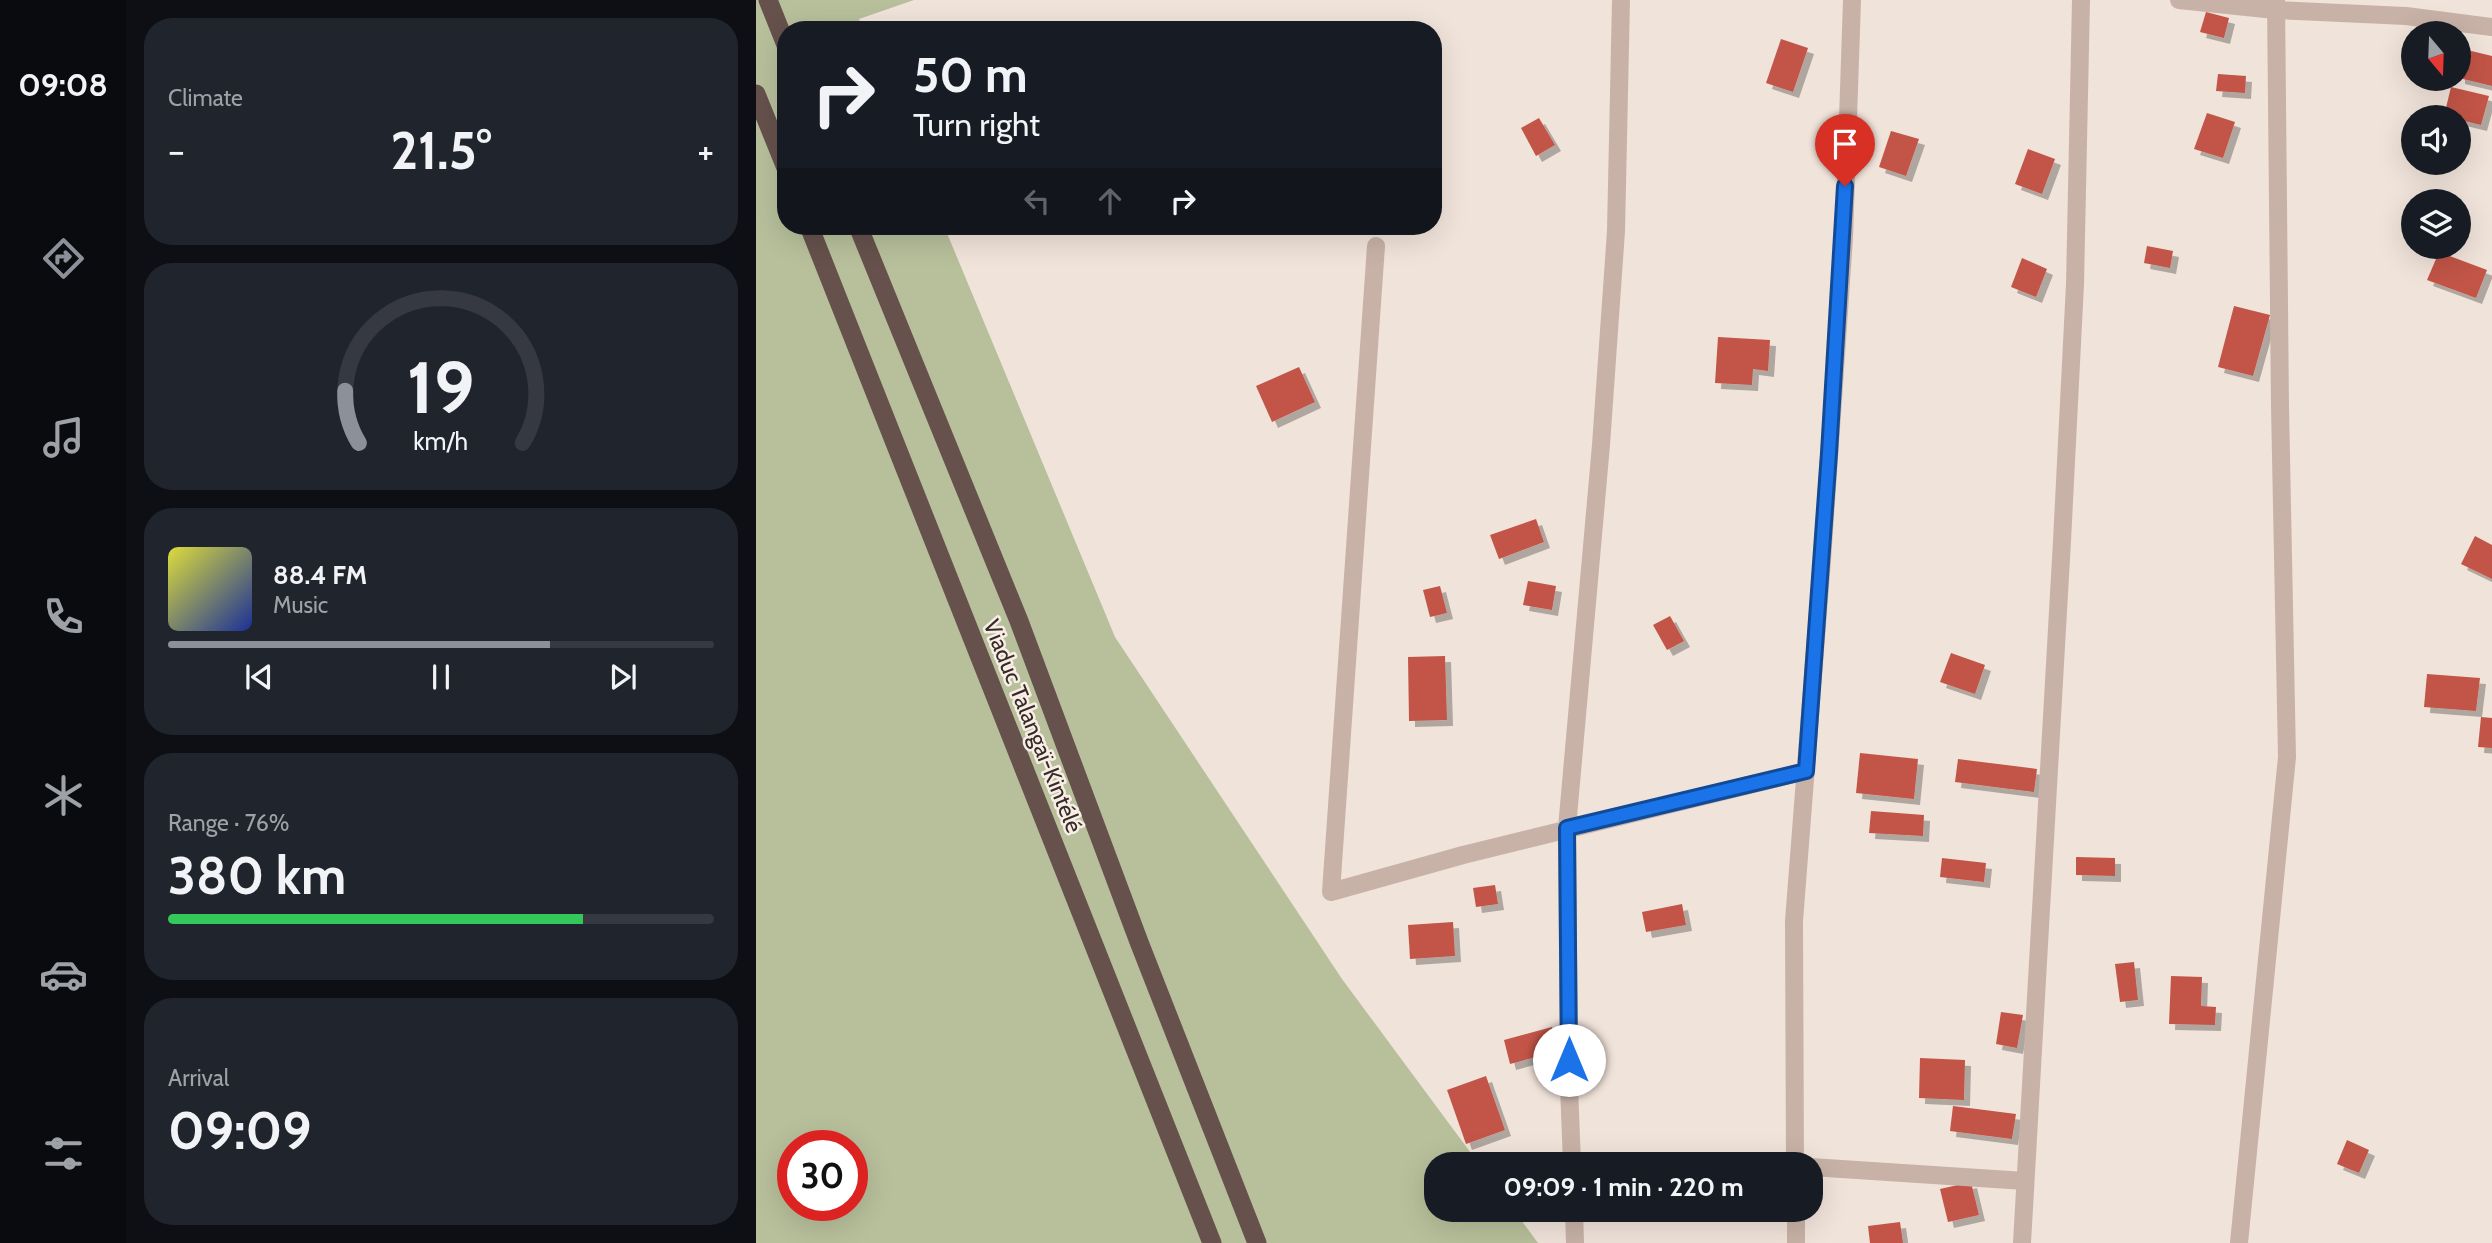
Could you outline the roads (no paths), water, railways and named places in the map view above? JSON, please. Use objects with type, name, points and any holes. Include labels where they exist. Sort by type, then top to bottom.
[{"type":"highway","points":[[768,0],[777,22]]},
{"type":"highway","points":[[756,94],[777,146]]},
{"type":"highway","name":"Viaduc Talangaï-Kintélé","points":[[813,235],[1212,1243]]},
{"type":"highway","name":"Viaduc Talangaï-Kintélé","points":[[862,235],[1018,621],[1139,942],[1257,1243]]},
{"type":"street","points":[[1572,1152],[1567,828],[1600,459],[1616,231],[1621,0]]},
{"type":"street","points":[[1795,1152],[1794,921],[1844,238],[1852,0]]},
{"type":"street","points":[[2022,1243],[2074,298],[2081,0]]},
{"type":"street","points":[[2179,0],[2406,16],[2492,27]]},
{"type":"street","points":[[2239,1243],[2287,757],[2276,5]]},
{"type":"street","points":[[1376,246],[1331,892],[1567,828],[1806,771]]},
{"type":"street","points":[[1823,1168],[2025,1181]]},
{"type":"street","points":[[1575,1222],[1576,1243]]},
{"type":"street","points":[[1796,1222],[1796,1243]]}]
